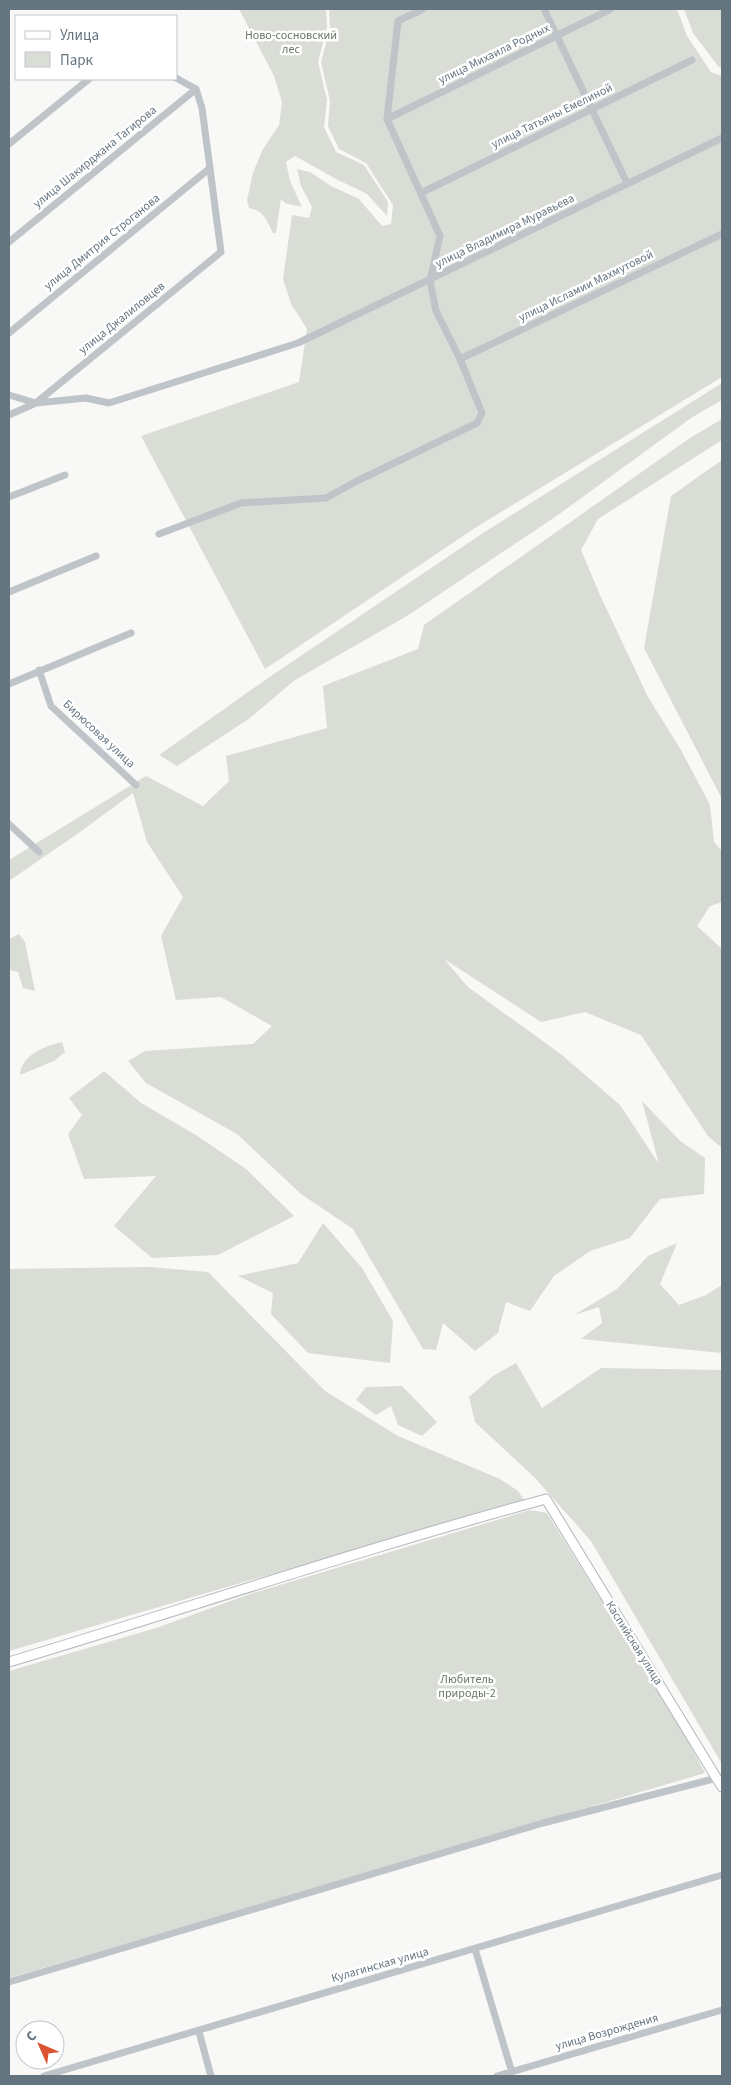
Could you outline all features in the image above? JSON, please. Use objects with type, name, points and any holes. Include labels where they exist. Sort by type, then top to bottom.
[{"type":"street","points":[[159,534],[241,503],[326,498],[477,422],[482,413],[460,359],[436,311],[430,281],[440,236],[387,119],[398,21],[423,9]]},
{"type":"street","points":[[544,9],[627,183]]},
{"type":"street","name":"улица Михаила Родных","points":[[387,119],[611,9]]},
{"type":"street","name":"улица Татьяны Емелиной","points":[[421,193],[692,60]]},
{"type":"street","points":[[178,79],[196,89],[205,126],[210,168]]},
{"type":"street","points":[[9,144],[88,80]]},
{"type":"street","name":"улица Шакирджана Тагирова","points":[[9,242],[196,89]]},
{"type":"street","name":"улица Владимира Муравьева","points":[[36,403],[86,398],[109,403],[298,343],[430,281],[722,138]]},
{"type":"street","name":"улица Джалиловцев","points":[[36,403],[221,252],[210,168]]},
{"type":"street","name":"улица Дмитрия Строганова","points":[[9,333],[210,168]]},
{"type":"street","name":"улица Исламии Махмутовой","points":[[460,359],[722,234]]},
{"type":"street","points":[[9,395],[36,403]]},
{"type":"street","points":[[9,414],[36,403]]},
{"type":"street","points":[[9,497],[65,474]]},
{"type":"street","points":[[9,592],[96,556]]},
{"type":"street","points":[[9,684],[131,632]]},
{"type":"street","name":"Бирюсовая улица","points":[[39,670],[51,706],[136,785]]},
{"type":"street","points":[[9,824],[39,852]]},
{"type":"street","name":"Каспийская улица","points":[[9,1662],[170,1614],[248,1587],[546,1499],[722,1787]]},
{"type":"street","points":[[9,1982],[543,1823],[717,1778]]},
{"type":"street","name":"Кулагинская улица","points":[[44,2076],[118,2053],[199,2032],[233,2020],[475,1950],[722,1875]]},
{"type":"street","points":[[475,1950],[512,2074]]},
{"type":"street","name":"улица Возрождения","points":[[498,2076],[512,2074],[722,2010]]},
{"type":"street","points":[[199,2032],[211,2076]]},
{"type":"green space","name":"Ново-сосновский лес","points":[[239,9],[326,9],[327,27],[318,62],[327,100],[324,127],[336,152],[364,165],[388,202],[387,216],[367,194],[295,156],[286,162],[290,181],[302,207],[285,203],[281,199],[276,233],[273,233],[267,220],[259,211],[249,208],[247,200],[253,173],[263,149],[279,125],[282,102],[274,76]]},
{"type":"green space","points":[[329,9],[677,9],[687,36],[711,72],[722,76],[722,377],[478,526],[265,669],[141,436],[299,382],[307,329],[291,304],[283,279],[292,215],[309,218],[312,207],[301,186],[297,169],[310,172],[331,186],[359,199],[382,226],[391,224],[393,205],[366,163],[339,149],[328,126],[330,101],[321,62],[330,29]]},
{"type":"green space","points":[[684,9],[722,9],[722,68],[718,66],[693,33]]},
{"type":"green space","points":[[722,383],[722,400],[691,418],[558,515],[407,616],[295,680],[250,718],[177,766],[159,755],[271,676],[483,533]]},
{"type":"green space","points":[[722,419],[722,440],[598,519],[581,550],[648,697],[681,750],[710,805],[714,842],[722,851],[722,902],[710,906],[697,926],[722,949],[722,1148],[708,1136],[641,1035],[585,1012],[541,1022],[444,959],[468,987],[562,1055],[620,1105],[659,1164],[642,1101],[680,1141],[705,1158],[704,1194],[660,1199],[630,1238],[590,1251],[554,1276],[530,1311],[506,1302],[498,1333],[475,1351],[443,1323],[436,1350],[423,1349],[353,1229],[301,1194],[237,1134],[146,1083],[128,1061],[145,1051],[253,1044],[272,1026],[221,997],[176,1000],[161,936],[183,897],[147,842],[133,793],[9,881],[9,860],[146,776],[203,806],[229,781],[226,756],[327,728],[323,686],[418,649],[424,625],[690,438]]},
{"type":"green space","points":[[722,460],[722,799],[644,648],[671,496]]},
{"type":"green space","points":[[19,934],[25,942],[35,991],[23,988],[18,972],[9,970],[9,939]]},
{"type":"green space","points":[[62,1042],[65,1052],[54,1061],[20,1075],[21,1068],[35,1052]]},
{"type":"green space","points":[[104,1071],[141,1103],[196,1135],[246,1169],[294,1216],[218,1255],[152,1258],[114,1226],[156,1176],[84,1179],[68,1134],[82,1115],[69,1098]]},
{"type":"green space","points":[[323,1223],[362,1268],[393,1321],[390,1363],[308,1353],[271,1314],[273,1293],[238,1276],[298,1263]]},
{"type":"green space","points":[[677,1243],[660,1284],[679,1305],[706,1295],[722,1285],[722,1353],[581,1339],[602,1323],[599,1307],[574,1315],[617,1289],[648,1256]]},
{"type":"green space","points":[[149,1267],[208,1272],[325,1391],[398,1436],[500,1479],[518,1491],[524,1500],[9,1651],[9,1269]]},
{"type":"green space","points":[[516,1363],[542,1408],[601,1368],[722,1370],[722,1764],[591,1541],[535,1478],[475,1422],[469,1397],[493,1376]]},
{"type":"green space","points":[[402,1386],[437,1422],[422,1436],[398,1425],[391,1406],[376,1415],[356,1400],[366,1387]]},
{"type":"green space","name":"Любитель природы-2","points":[[530,1510],[547,1513],[682,1730],[705,1773],[9,1978],[9,1671],[156,1628],[250,1594]]}]
